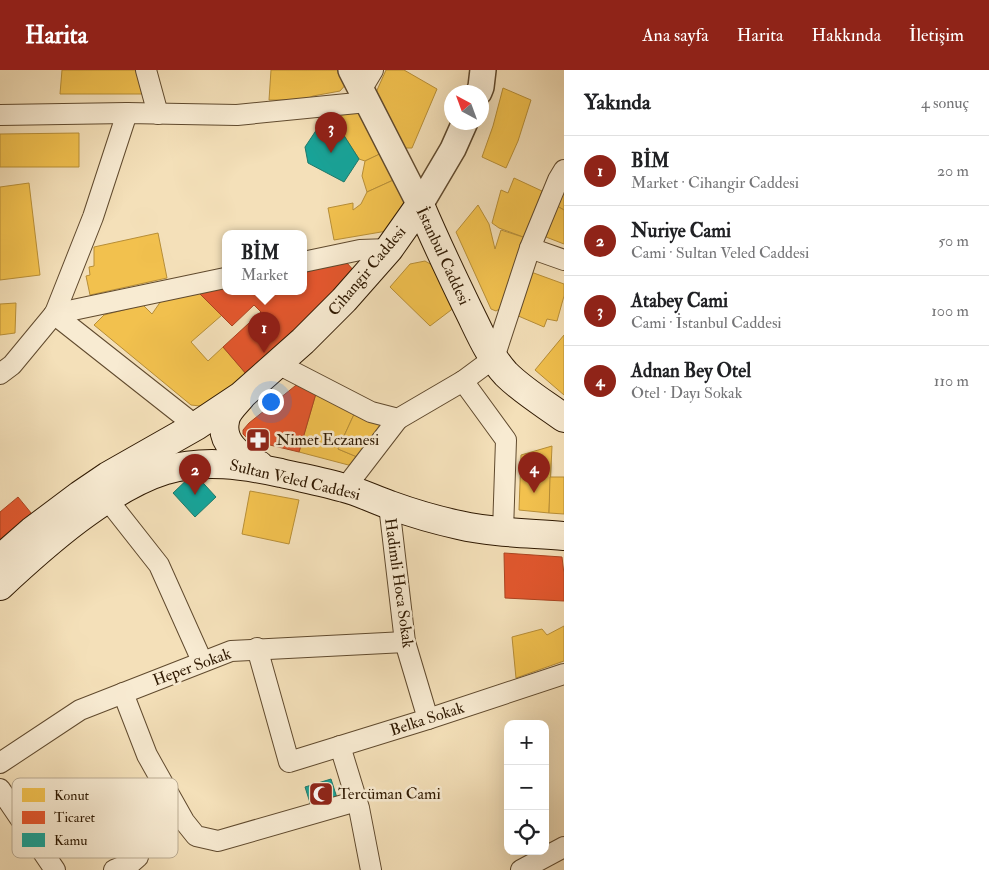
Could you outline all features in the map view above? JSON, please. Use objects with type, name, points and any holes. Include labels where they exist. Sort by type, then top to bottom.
[{"type":"main road","name":"Cihangir Caddesi","points":[[241,396],[324,322],[390,249],[420,205]]},
{"type":"main road","name":"İstanbul Caddesi","points":[[420,205],[485,344],[494,358],[506,374],[564,418]]},
{"type":"main road","points":[[390,249],[412,243],[423,244],[444,259]]},
{"type":"main road","points":[[0,559],[32,531],[80,495],[196,426],[241,396]]},
{"type":"main road","points":[[241,396],[228,412],[224,422],[229,443],[237,453],[249,461],[273,472]]},
{"type":"main road","name":"Sultan Veled Caddesi","points":[[0,586],[32,556],[107,499],[149,476],[184,466],[206,463],[227,463],[345,488],[389,505],[460,525],[502,531],[564,536]]},
{"type":"street","points":[[146,70],[158,114]]},
{"type":"street","points":[[481,85],[483,70]]},
{"type":"street","points":[[0,115],[127,113],[237,115],[363,83]]},
{"type":"street","name":"İstanbul Caddesi","points":[[363,83],[420,205]]},
{"type":"street","points":[[0,374],[12,365],[54,314],[92,217],[127,113]]},
{"type":"street","name":"Cihangir Caddesi","points":[[420,205],[453,149],[461,130]]},
{"type":"street","points":[[345,488],[398,419],[462,382],[494,358],[530,248],[558,180],[564,170]]},
{"type":"street","points":[[530,248],[564,260]]},
{"type":"street","points":[[307,261],[360,250],[390,249]]},
{"type":"street","points":[[54,314],[222,279]]},
{"type":"street","points":[[54,314],[196,426]]},
{"type":"street","points":[[278,364],[371,412],[398,419]]},
{"type":"street","points":[[462,382],[506,440],[502,531]]},
{"type":"street","points":[[107,499],[159,565],[202,661]]},
{"type":"street","name":"Hadimli Hoca Sokak","points":[[389,505],[405,642],[428,719]]},
{"type":"street","name":"Heper Sokak","points":[[0,763],[80,710],[231,651],[257,648],[405,642]]},
{"type":"street","name":"Belka Sokak","points":[[257,648],[289,762],[564,674]]},
{"type":"street","points":[[123,693],[147,755],[160,778]]},
{"type":"street","points":[[340,746],[357,801],[371,870]]},
{"type":"street","points":[[0,789],[12,807]]},
{"type":"street","points":[[178,810],[196,836],[218,841],[357,801]]},
{"type":"street","points":[[521,870],[564,849]]},
{"type":"street","points":[[47,858],[55,870]]},
{"type":"street","points":[[114,870],[138,858]]},
{"type":"building: Konut","points":[[62,70],[137,70],[143,94],[60,94]]},
{"type":"building: Konut","points":[[271,70],[343,70],[348,82],[340,91],[313,96],[305,100],[269,100]]},
{"type":"building: Konut","points":[[386,70],[404,70],[437,89],[412,148],[398,148],[374,97]]},
{"type":"building: Konut","points":[[503,88],[531,100],[518,141],[506,168],[482,157]]},
{"type":"building: Konut","points":[[362,111],[386,151],[365,161],[359,159],[336,123],[335,113]]},
{"type":"building: Konut","points":[[79,133],[79,167],[0,167],[0,134]]},
{"type":"building: Konut","points":[[386,151],[400,177],[367,192],[362,176],[365,161]]},
{"type":"building: Konut","points":[[400,177],[408,195],[387,231],[334,240],[328,208],[353,203],[353,210],[361,204],[367,192]]},
{"type":"building: Konut","points":[[514,178],[542,191],[526,238],[499,228],[492,223],[501,190],[508,193]]},
{"type":"building: Konut","points":[[29,183],[40,275],[0,280],[0,187]]},
{"type":"building: Konut","points":[[564,188],[564,210],[557,206]]},
{"type":"building: Konut","points":[[478,205],[489,224],[495,249],[501,230],[526,238],[503,307],[496,311],[491,309],[456,232]]},
{"type":"building: Konut","points":[[557,206],[564,210],[564,244],[546,237]]},
{"type":"building: Konut","points":[[158,233],[167,278],[90,295],[86,276],[90,275],[89,267],[94,266],[94,247]]},
{"type":"building: Konut","points":[[425,261],[432,265],[455,307],[430,326],[390,287],[410,264]]},
{"type":"building: Konut","points":[[531,272],[564,284],[564,296],[557,321],[547,319],[544,327],[516,315]]},
{"type":"building: Konut","points":[[199,293],[222,315],[191,342],[208,361],[223,347],[247,375],[211,402],[200,406],[191,405],[94,325],[104,315],[143,305],[152,314],[161,301]]},
{"type":"building: Konut","points":[[16,303],[15,333],[0,335],[0,304]]},
{"type":"building: Konut","points":[[564,335],[564,395],[535,370]]},
{"type":"building: Konut","points":[[317,390],[356,410],[338,449],[362,459],[356,467],[299,452]]},
{"type":"building: Konut","points":[[356,410],[389,424],[362,459],[338,449]]},
{"type":"building: Konut","points":[[552,446],[549,513],[519,510],[521,455]]},
{"type":"building: Konut","points":[[550,477],[564,477],[564,514],[549,513]]},
{"type":"building: Konut","points":[[250,491],[299,500],[289,544],[242,534]]},
{"type":"building: Konut","points":[[564,626],[564,661],[516,678],[512,637],[542,629],[547,635]]},
{"type":"building: Ticaret","points":[[347,263],[355,272],[247,375],[223,347],[261,312],[254,305],[232,326],[199,293],[222,289],[222,295],[307,295],[307,271]]},
{"type":"building: Ticaret","points":[[300,382],[317,390],[299,452],[249,440],[243,434],[243,430],[249,423]]},
{"type":"building: Ticaret","points":[[18,497],[36,519],[0,548],[0,512]]},
{"type":"building: Ticaret","points":[[504,553],[562,557],[564,601],[505,598]]},
{"type":"building: Kamu","points":[[336,123],[359,159],[344,182],[308,163],[305,147],[319,126]]},
{"type":"building: Kamu","points":[[194,473],[216,497],[195,517],[173,493]]},
{"type":"building: Kamu","name":"Tercüman Cami","points":[[331,779],[338,801],[312,809],[305,787]]},
{"type":"place","name":"Atabey Cami","points":[[331,153]]},
{"type":"place","name":"BİM","points":[[264,353]]},
{"type":"place","name":"Nimet Eczanesi","points":[[258,440]]},
{"type":"place","name":"Adnan Bey Otel","points":[[534,493]]},
{"type":"place","name":"Nuriye Cami","points":[[195,495]]},
{"type":"place","name":"Tercüman Cami","points":[[321,794]]}]
